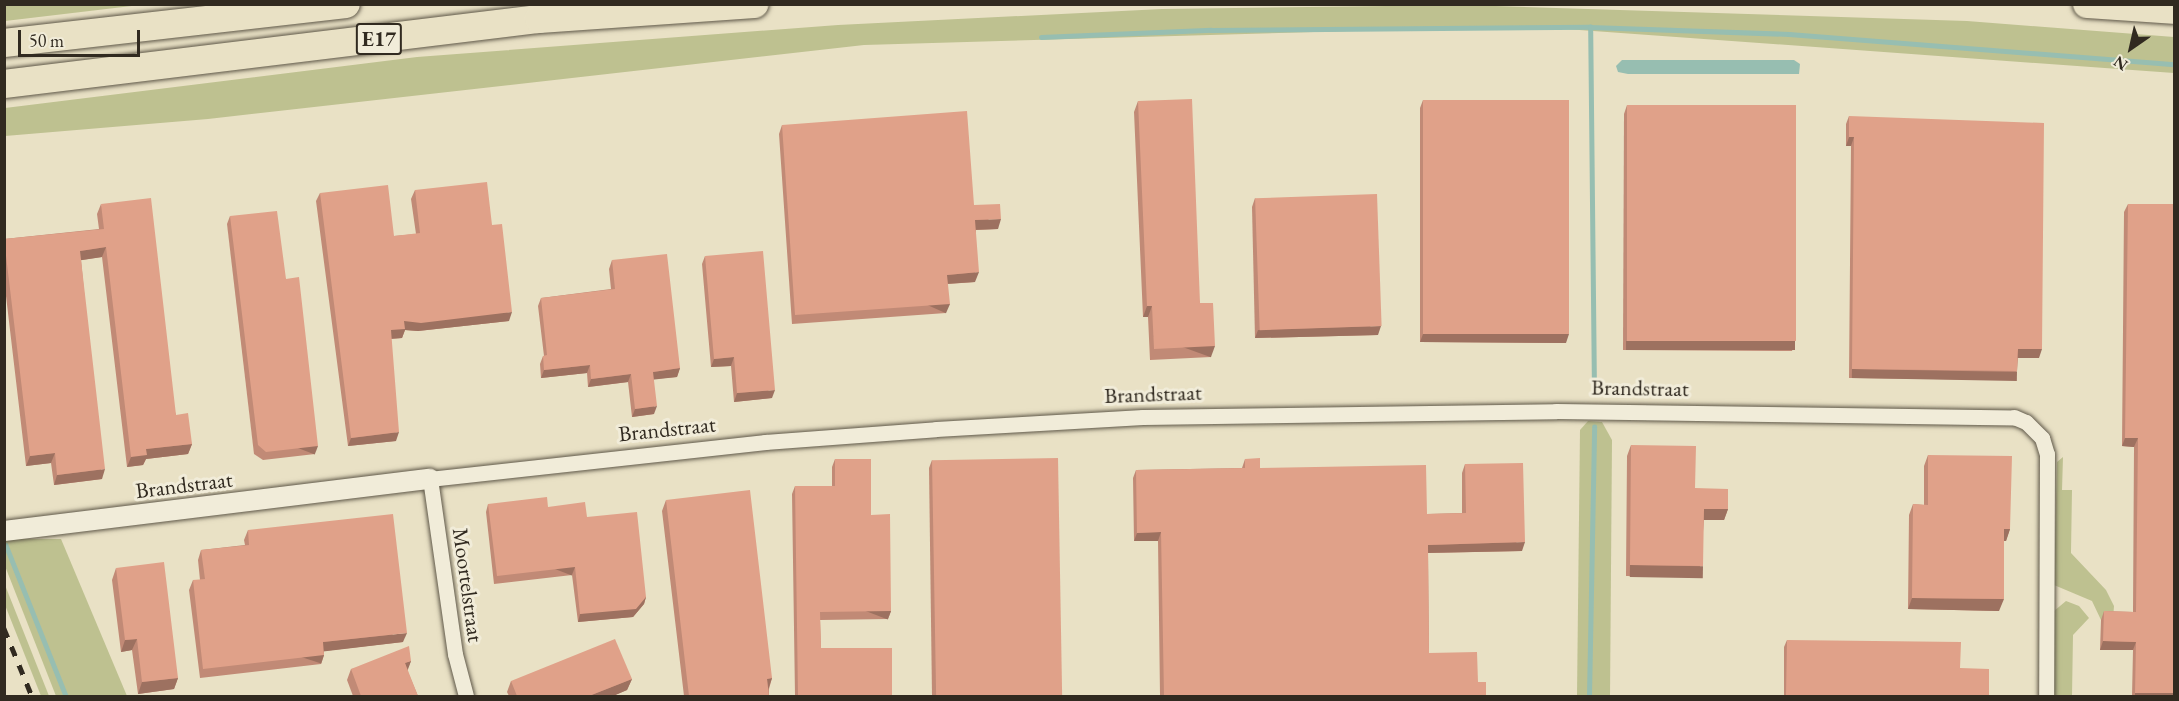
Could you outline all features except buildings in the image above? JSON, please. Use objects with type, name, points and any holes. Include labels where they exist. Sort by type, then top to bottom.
[{"type":"highway","name":"E17","points":[[4,43],[346,4]]},
{"type":"highway","name":"E17","points":[[4,84],[539,19],[754,4]]},
{"type":"highway","points":[[2087,4],[2175,10]]},
{"type":"street","name":"Brandstraat","points":[[4,531],[430,479],[765,442],[1143,417],[1556,411],[2014,417],[2036,429],[2047,454],[2046,696]]},
{"type":"street","name":"Moortelstraat","points":[[430,479],[455,654],[466,696]]},
{"type":"green space","points":[[5,4],[140,4],[140,5],[5,21]]},
{"type":"green space","points":[[1465,5],[1967,21],[2174,37],[2174,73],[1524,26],[864,45],[208,119],[5,136],[5,108],[417,57],[838,25],[1162,9]]},
{"type":"green space","points":[[1588,421],[1602,422],[1612,440],[1610,696],[1577,696],[1580,430]]},
{"type":"green space","points":[[2063,457],[2062,490],[2072,490],[2071,553],[2106,590],[2114,606],[2113,620],[2101,620],[2092,601],[2054,585],[2057,462]]},
{"type":"green space","points":[[4,539],[61,539],[127,696],[56,696],[5,566]]},
{"type":"green space","points":[[4,585],[49,696],[41,696],[5,605]]},
{"type":"green space","points":[[2066,601],[2079,606],[2089,618],[2073,635],[2072,696],[2053,696],[2054,611]]},
{"type":"water","points":[[1622,60],[1794,60],[1800,64],[1799,74],[1628,74],[1618,72],[1616,66]]},
{"type":"waterway","points":[[1041,37],[1211,30],[1590,27]]},
{"type":"waterway","points":[[1594,393],[1590,27],[1789,34],[2174,64]]},
{"type":"waterway","points":[[1589,696],[1594,427]]},
{"type":"waterway","points":[[6,545],[66,696]]},
{"type":"railway","points":[[4,628],[32,696]]}]
